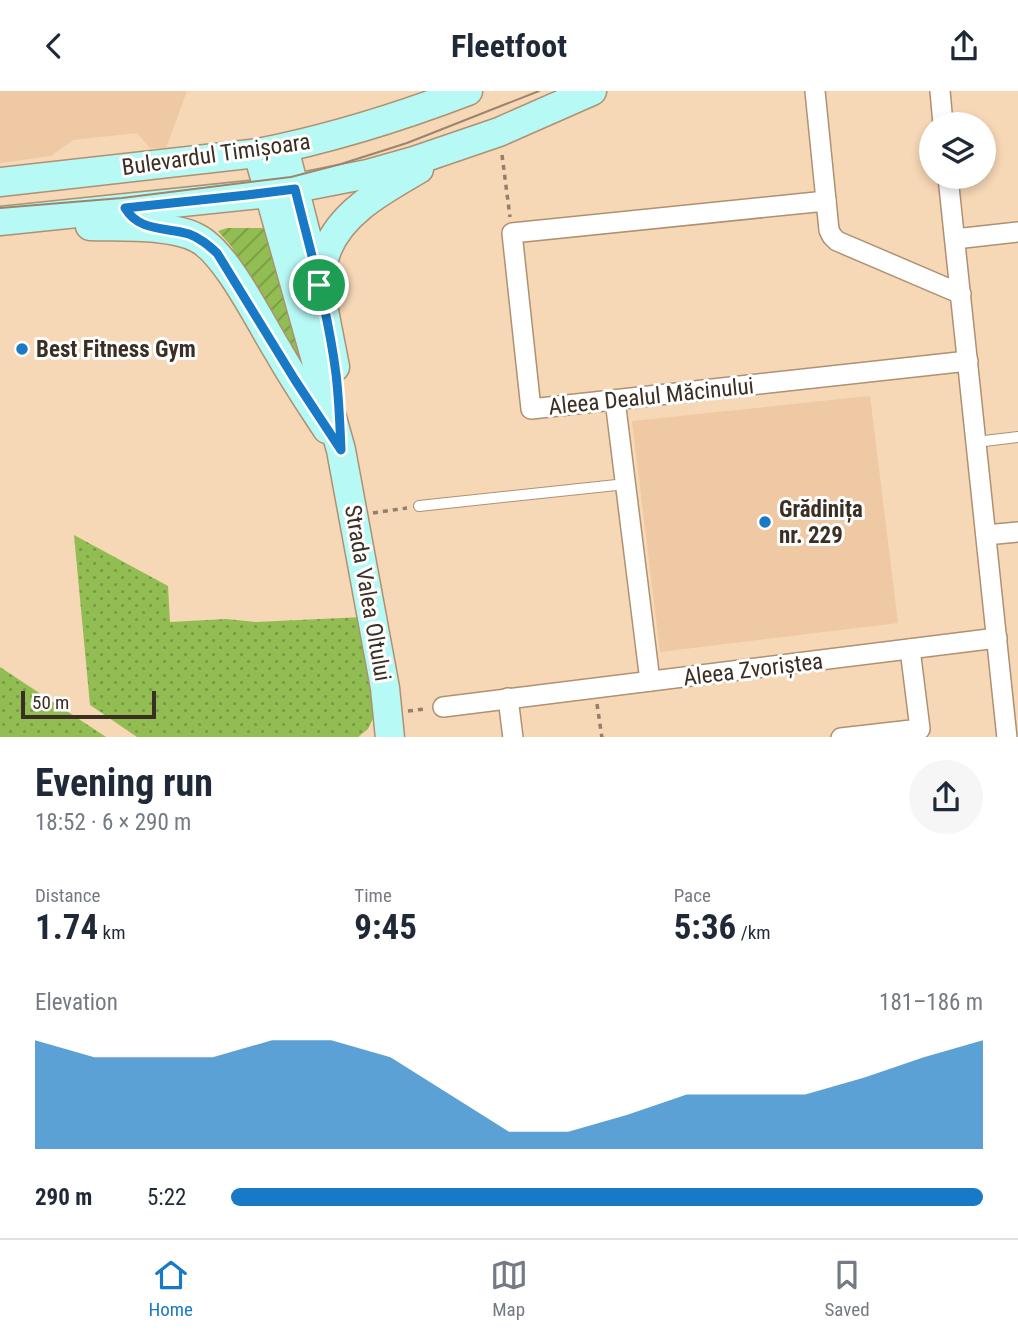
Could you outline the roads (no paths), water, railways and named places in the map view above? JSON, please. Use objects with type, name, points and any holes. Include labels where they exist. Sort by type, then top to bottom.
[{"type":"main road","name":"Bulevardul Timișoara","points":[[0,182],[271,150],[373,124],[468,91]]},
{"type":"main road","name":"Bulevardul Timișoara","points":[[0,222],[282,191],[368,174],[499,132],[592,91]]},
{"type":"main road","points":[[319,285],[331,240],[339,228],[370,200],[455,148]]},
{"type":"main road","name":"Strada Valea Oltului","points":[[271,150],[341,450],[390,725]]},
{"type":"main road","points":[[118,169],[125,208]]},
{"type":"main road","name":"Strada Valea Oltului","points":[[282,191],[319,285],[336,374],[341,450]]},
{"type":"main road","points":[[0,222],[159,229],[197,237],[217,253],[341,450]]},
{"type":"street","points":[[815,91],[829,230],[832,236],[837,241],[961,294]]},
{"type":"street","points":[[940,91],[941,112]]},
{"type":"street","points":[[949,189],[1007,737]]},
{"type":"street","name":"Aleea Dealul Măcinului","points":[[826,201],[512,233],[531,409],[968,361]]},
{"type":"street","points":[[955,239],[1018,232]]},
{"type":"street","points":[[615,400],[650,681]]},
{"type":"street","points":[[986,535],[1018,532]]},
{"type":"street","name":"Aleea Zvoriștea","points":[[443,706],[997,638]]},
{"type":"street","points":[[841,737],[920,729],[910,649]]},
{"type":"street","points":[[508,698],[513,737]]},
{"type":"street","points":[[374,737],[390,725]]},
{"type":"lane","points":[[125,208],[134,219],[159,229]]},
{"type":"lane","points":[[976,442],[1018,437]]},
{"type":"lane","points":[[419,506],[626,484]]},
{"type":"tram line","points":[[0,208],[122,198],[291,177],[407,143],[539,91]]},
{"type":"place","name":"Best Fitness Gym","points":[[22,349]]},
{"type":"place","name":"Grădinița nr. 229","points":[[765,522]]}]
